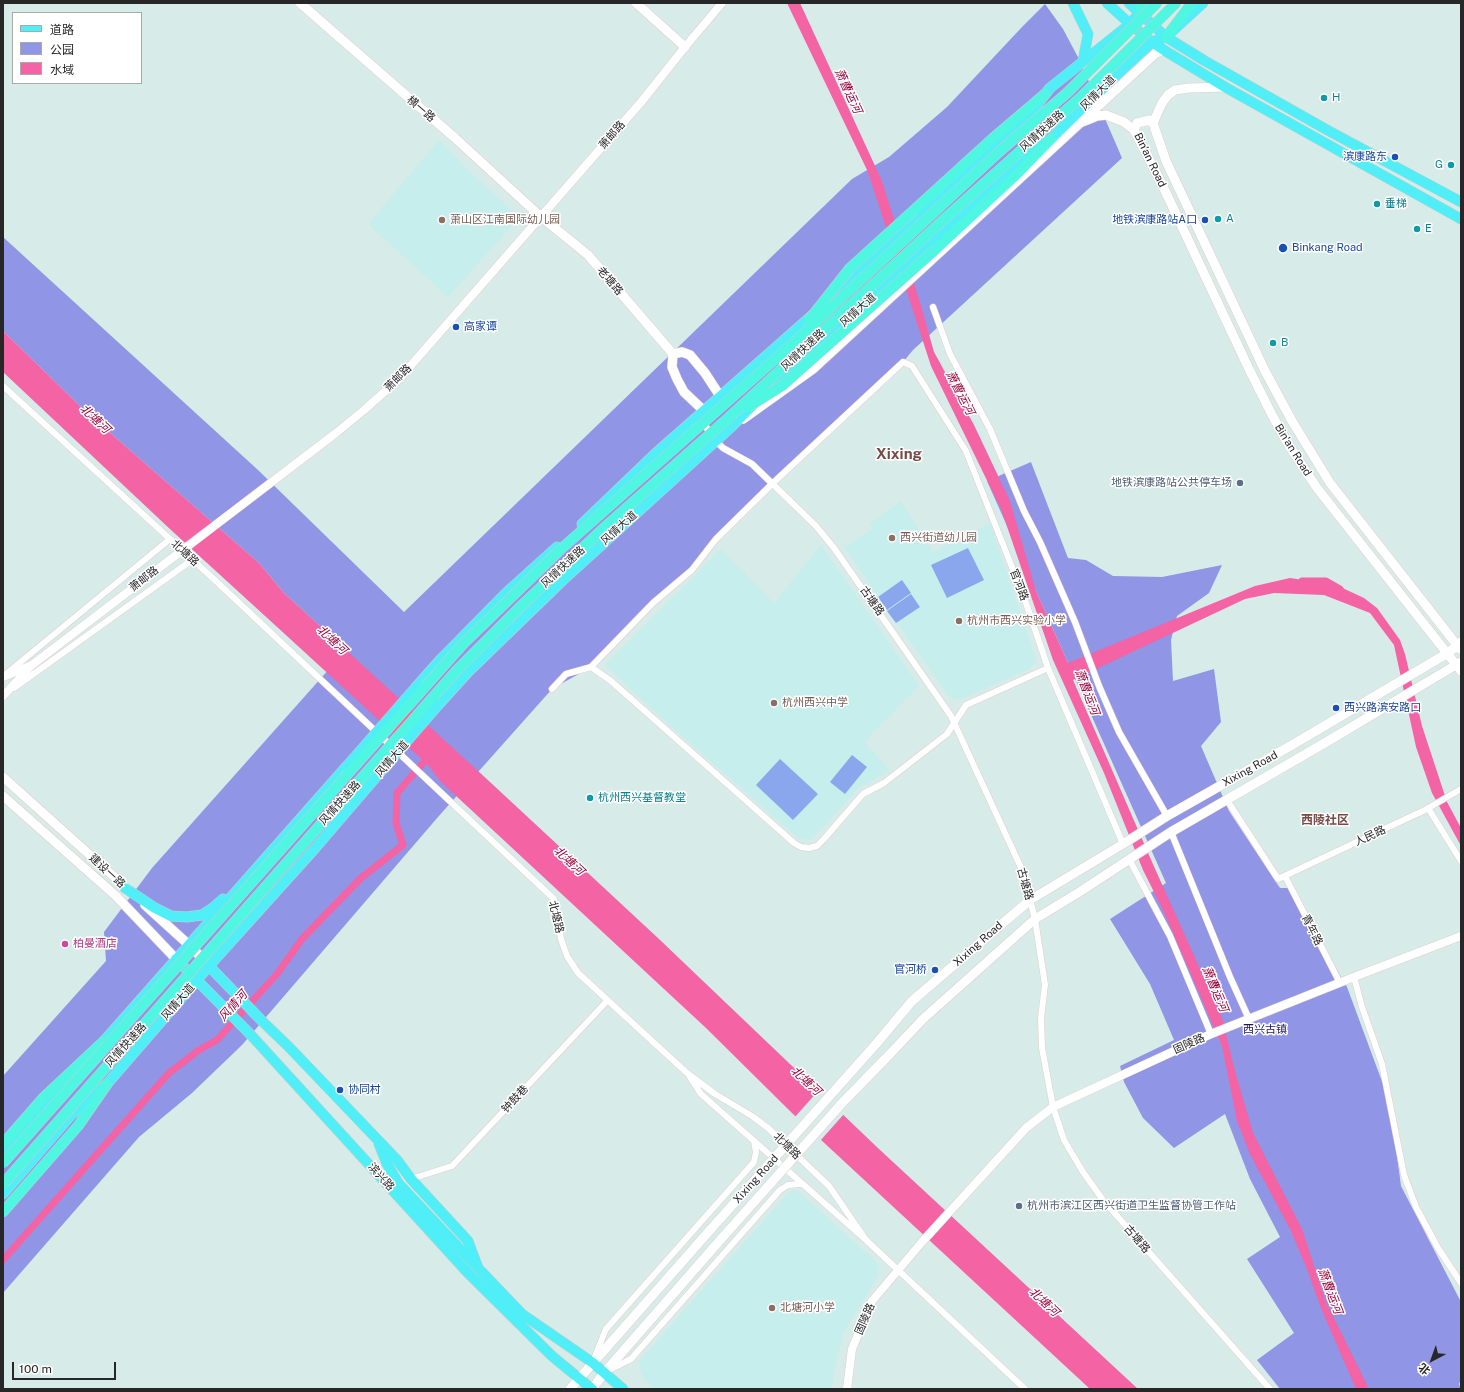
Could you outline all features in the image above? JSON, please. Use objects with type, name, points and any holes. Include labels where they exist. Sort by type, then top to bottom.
[{"type":"highway","points":[[1139,13],[1145,3]]},
{"type":"highway","name":"风情快速路","points":[[3,1163],[463,644],[561,549],[790,346],[999,152],[1068,92],[1156,3]]},
{"type":"highway","name":"风情快速路","points":[[3,1184],[457,670],[576,555],[729,424],[943,220],[1082,96],[1176,3]]},
{"type":"highway","points":[[1166,37],[1192,3]]},
{"type":"highway","points":[[790,346],[850,268],[915,215],[992,139],[1045,94]]},
{"type":"highway","points":[[729,424],[782,385],[1018,174],[1051,139]]},
{"type":"highway","points":[[3,1144],[43,1098],[104,1041]]},
{"type":"highway","points":[[3,1212],[78,1126],[107,1084]]},
{"type":"main road","name":"横一路","points":[[300,3],[455,138],[540,216]]},
{"type":"main road","points":[[636,3],[685,47]]},
{"type":"main road","points":[[1074,3],[1088,34],[1083,61]]},
{"type":"main road","points":[[1107,3],[1130,24],[1164,50],[1225,87],[1461,219]]},
{"type":"main road","points":[[1128,3],[1166,37],[1231,77],[1461,202]]},
{"type":"main road","points":[[1045,94],[1050,88],[1130,24],[1139,13],[1156,3]]},
{"type":"main road","points":[[1152,42],[1156,29],[1180,3]]},
{"type":"main road","name":"风情大道","points":[[3,1194],[72,1114],[107,1084],[468,672],[557,585],[716,440],[729,424],[790,372],[895,277],[1011,167],[1051,139],[1152,42],[1166,37],[1203,3]]},
{"type":"main road","points":[[729,424],[814,369],[1156,53],[1164,50]]},
{"type":"main road","points":[[1153,123],[1162,102],[1175,90],[1225,87]]},
{"type":"main road","points":[[1082,122],[1097,116],[1106,115],[1124,122],[1134,130]]},
{"type":"main road","name":"Bin'an Road","points":[[1460,646],[1330,482],[1292,421],[1265,371],[1166,161],[1153,123],[1150,120],[1137,123],[1134,130],[1160,180],[1248,368],[1288,444],[1317,488],[1448,653],[1460,666]]},
{"type":"main road","points":[[3,1153],[189,945],[441,658],[506,593],[574,532],[655,454],[703,410],[801,326],[856,273],[884,249],[915,215]]},
{"type":"main road","name":"老塘路","points":[[540,216],[588,255],[673,354]]},
{"type":"main road","points":[[703,410],[684,392],[677,379],[672,366],[673,354],[682,352],[690,355],[705,373],[720,396]]},
{"type":"main road","name":"Xixing Road","points":[[570,1389],[876,1044],[912,1001],[1030,900],[1167,816],[1292,745],[1460,646]]},
{"type":"main road","name":"Xixing Road","points":[[592,1389],[604,1373],[722,1238],[843,1102],[923,1019],[1035,919],[1081,891],[1171,832],[1460,666]]},
{"type":"main road","name":"建设一路","points":[[3,777],[189,945],[209,966]]},
{"type":"main road","name":"建设一路","points":[[3,796],[116,896],[176,959]]},
{"type":"main road","points":[[126,888],[155,908],[171,916],[187,917],[202,915],[214,907],[252,873]]},
{"type":"main road","name":"滨兴路","points":[[176,959],[250,1034],[468,1272],[552,1356],[592,1389]]},
{"type":"main road","name":"滨兴路","points":[[209,966],[397,1160],[411,1179],[468,1241],[478,1268],[522,1314],[593,1363],[623,1389]]},
{"type":"main road","points":[[376,1138],[387,1164],[399,1184],[478,1268]]},
{"type":"street","name":"萧邮路","points":[[3,677],[32,665],[265,488],[364,410],[399,379],[642,101],[722,3]]},
{"type":"street","points":[[932,307],[950,354],[990,429],[1024,511],[1040,542],[1075,622],[1099,686],[1119,732],[1167,816]]},
{"type":"street","name":"官河路","points":[[773,483],[903,362],[912,366],[966,451],[1025,600],[1048,668],[1125,843]]},
{"type":"street","name":"北塘路","points":[[3,386],[182,550],[554,899],[561,938],[567,956],[578,973],[607,1002],[687,1073],[715,1094],[752,1116],[768,1128],[829,1186],[866,1240]]},
{"type":"street","name":"古塘路","points":[[703,410],[704,424],[723,448],[752,464],[816,526],[834,548],[951,716],[1023,872],[1035,919],[1044,985],[1041,1018],[1042,1048],[1052,1107],[1064,1140],[1083,1172],[1103,1200],[1270,1389]]},
{"type":"street","points":[[552,689],[566,674],[591,667],[653,603],[692,570],[716,539],[773,483]]},
{"type":"street","points":[[3,677],[170,539]]},
{"type":"street","points":[[5,694],[192,560]]},
{"type":"street","points":[[5,694],[32,665]]},
{"type":"street","points":[[591,667],[611,681],[794,843],[801,847],[809,848],[817,846],[863,794],[884,783],[947,734],[966,705],[1048,668]]},
{"type":"street","name":"人民路","points":[[1227,800],[1278,879],[1428,808],[1461,789]]},
{"type":"street","points":[[1428,808],[1461,861]]},
{"type":"street","points":[[1171,832],[1230,977],[1249,1019]]},
{"type":"street","points":[[1131,858],[1170,936],[1213,1034]]},
{"type":"street","name":"青年路","points":[[1285,876],[1340,983]]},
{"type":"street","name":"固陵路","points":[[846,1389],[852,1349],[872,1302],[922,1242],[1026,1128],[1052,1107],[1232,1026],[1461,936]]},
{"type":"street","points":[[1354,977],[1362,1007],[1382,1064],[1404,1175],[1416,1207],[1461,1283]]},
{"type":"street","name":"钟鼓巷","points":[[411,1179],[452,1166],[607,1002]]},
{"type":"street","name":"北塘路","points":[[687,1073],[701,1094],[866,1240],[897,1271],[1026,1389]]},
{"type":"street","name":"Xixing Road","points":[[593,1363],[606,1329],[754,1162],[756,1152],[754,1141]]},
{"type":"street","name":"Xixing Road","points":[[604,1373],[631,1359],[780,1190],[788,1185],[802,1184]]},
{"type":"shaded area","name":"萧山区江南国际幼儿园","points":[[439,140],[469,171],[510,208],[514,217],[511,227],[448,297],[368,224]]},
{"type":"shaded area","name":"杭州市西兴实验小学","points":[[901,501],[933,552],[990,523],[1035,657],[1036,663],[1031,668],[962,699],[954,699],[948,695],[844,547],[873,528],[870,523]]},
{"type":"shaded area","name":"杭州西兴中学","points":[[821,545],[919,686],[864,742],[890,770],[858,789],[815,836],[809,840],[798,838],[664,720],[605,665],[721,549],[774,603]]},
{"type":"shaded area","points":[[968,548],[984,580],[947,598],[931,565]]},
{"type":"shaded area","points":[[902,580],[911,593],[887,610],[878,597]]},
{"type":"shaded area","points":[[911,594],[920,607],[896,623],[887,611]]},
{"type":"shaded area","points":[[852,755],[867,767],[845,794],[830,782]]},
{"type":"shaded area","points":[[780,759],[818,794],[793,820],[756,785]]},
{"type":"shaded area","name":"北塘河小学","points":[[794,1190],[799,1192],[876,1262],[879,1269],[874,1283],[843,1333],[833,1376],[832,1389],[656,1389],[644,1379],[639,1369],[640,1360],[789,1192]]},
{"type":"green space","points":[[1045,4],[1063,29],[1080,61],[1122,158],[913,350],[903,362],[716,539],[692,570],[653,603],[591,667],[552,689],[438,817],[242,1045],[192,1093],[139,1137],[3,1293],[3,1076],[106,961],[104,932],[152,868],[346,650],[284,593],[259,563],[84,410],[3,331],[3,237],[258,470],[404,612],[852,179],[889,157],[947,107]]},
{"type":"green space","name":"西兴古镇","points":[[1031,462],[1068,558],[1086,560],[1113,576],[1162,577],[1222,565],[1209,593],[1177,616],[1171,640],[1173,681],[1214,669],[1221,722],[1201,746],[1229,811],[1280,888],[1288,888],[1347,987],[1390,1103],[1401,1186],[1461,1302],[1461,1380],[1459,1384],[1461,1389],[1280,1389],[1257,1360],[1294,1333],[1247,1259],[1280,1237],[1250,1179],[1225,1114],[1174,1148],[1143,1118],[1124,1082],[1120,1066],[1174,1040],[1150,984],[1110,919],[1166,883],[987,481]]},
{"type":"water","points":[[787,3],[800,3],[882,181],[934,352],[974,425],[1010,501],[1036,591],[1068,663],[1255,586],[1290,578],[1336,585],[1364,598],[1377,608],[1400,640],[1405,654],[1422,726],[1447,802],[1461,828],[1461,846],[1432,793],[1416,747],[1394,645],[1370,613],[1324,595],[1274,593],[1245,599],[1073,680],[1222,1018],[1235,1071],[1253,1133],[1302,1229],[1326,1302],[1369,1389],[1356,1389],[1321,1308],[1291,1231],[1250,1154],[1237,1121],[1222,1046],[1164,912],[1143,870],[1104,773],[1053,660],[1001,509],[931,366],[868,172]]},
{"type":"water","name":"北塘河","points":[[3,331],[84,410],[259,563],[284,593],[659,939],[879,1149],[1138,1389],[1090,1389],[793,1114],[706,1028],[440,781],[428,765],[171,530],[3,372]]},
{"type":"pier","points":[[819,1090],[844,1114],[820,1141],[794,1118]]},
{"type":"waterway","points":[[1302,581],[1326,581],[1340,589]]},
{"type":"waterway","name":"风情河","points":[[3,1260],[169,1073],[199,1050],[217,1040],[277,974],[302,939],[361,878],[403,845],[396,823],[397,793],[430,755]]},
{"type":"place","name":"H","points":[[1324,98]]},
{"type":"place","name":"滨康路东","points":[[1395,157]]},
{"type":"place","name":"G","points":[[1451,165]]},
{"type":"place","name":"垂梯","points":[[1377,204]]},
{"type":"place","name":"A","points":[[1218,219]]},
{"type":"place","name":"萧山区江南国际幼儿园","points":[[442,220]]},
{"type":"place","name":"地铁滨康路站A口","points":[[1205,220]]},
{"type":"place","name":"E","points":[[1417,229]]},
{"type":"place","name":"Binkang Road","points":[[1283,248]]},
{"type":"place","name":"高家谭","points":[[456,327]]},
{"type":"place","name":"B","points":[[1273,343]]},
{"type":"place","name":"地铁滨康路站公共停车场","points":[[1240,483]]},
{"type":"place","name":"西兴街道幼儿园","points":[[892,538]]},
{"type":"place","name":"杭州市西兴实验小学","points":[[959,621]]},
{"type":"place","name":"杭州西兴中学","points":[[774,703]]},
{"type":"place","name":"西兴路滨安路口","points":[[1336,708]]},
{"type":"place","name":"杭州西兴基督教堂","points":[[590,798]]},
{"type":"place","name":"柏曼酒店","points":[[65,944]]},
{"type":"place","name":"官河桥","points":[[935,970]]},
{"type":"place","name":"协同村","points":[[340,1090]]},
{"type":"place","name":"杭州市滨江区西兴街道卫生监督协管工作站","points":[[1019,1206]]},
{"type":"place","name":"北塘河小学","points":[[772,1308]]},
{"type":"district","name":"Xixing","points":[[899,454]]},
{"type":"district","name":"西陵社区","points":[[1325,820]]},
{"type":"water label","name":"萧曹运河","points":[[848,91]]},
{"type":"water label","name":"萧曹运河","points":[[960,393]]},
{"type":"water label","name":"萧曹运河","points":[[1087,692]]},
{"type":"water label","name":"萧曹运河","points":[[1215,989]]},
{"type":"water label","name":"萧曹运河","points":[[1330,1291]]}]
